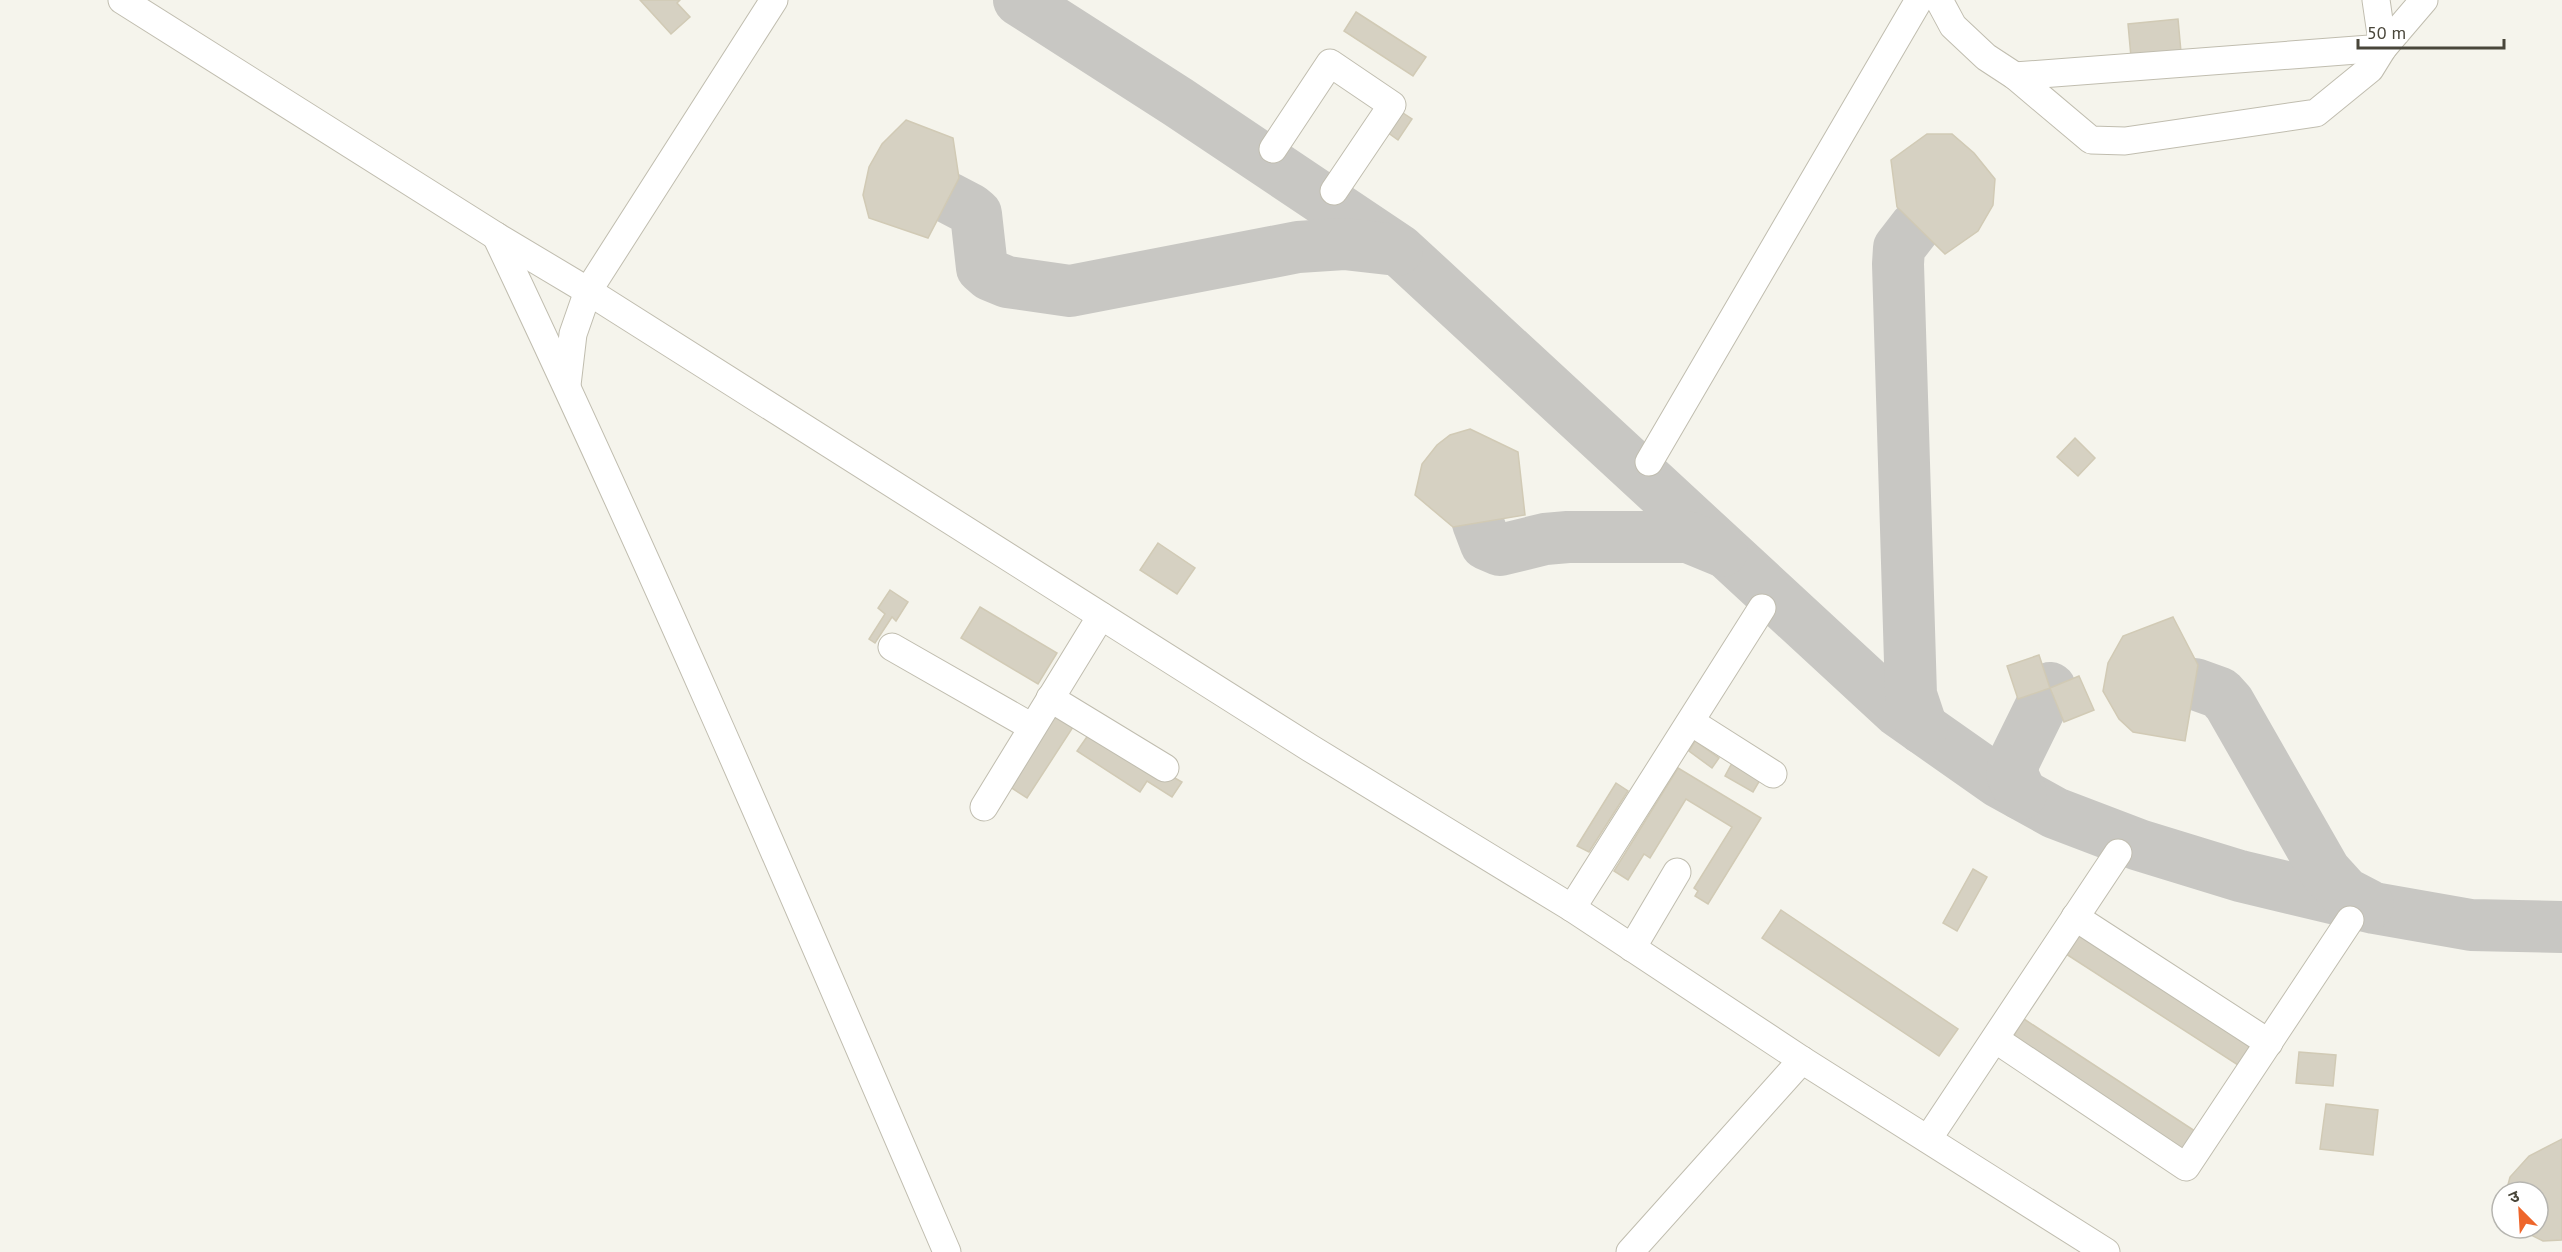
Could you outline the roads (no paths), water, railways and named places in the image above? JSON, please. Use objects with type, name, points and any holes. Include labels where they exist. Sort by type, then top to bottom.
[{"type":"lane","points":[[122,0],[496,236],[588,291],[1310,748],[1572,908],[1802,1060],[2106,1252]]},
{"type":"lane","points":[[567,385],[573,334],[588,291],[774,0]]},
{"type":"lane","points":[[1649,462],[1919,0]]},
{"type":"lane","points":[[1939,0],[1953,26],[1986,57],[2015,76],[2091,140],[2125,141],[2316,113],[2370,69],[2383,48],[2424,0]]},
{"type":"lane","points":[[2376,0],[2383,48]]},
{"type":"lane","points":[[2015,76],[2383,48]]},
{"type":"lane","points":[[1273,149],[1330,63],[1384,99],[1392,105],[1334,191]]},
{"type":"lane","points":[[496,236],[567,385],[830,979],[947,1252]]},
{"type":"lane","points":[[1572,908],[1762,608]]},
{"type":"lane","points":[[984,807],[1101,616]]},
{"type":"lane","points":[[892,647],[1032,728]]},
{"type":"lane","points":[[1050,698],[1165,768]]},
{"type":"lane","points":[[1690,722],[1773,774]]},
{"type":"lane","points":[[1928,1139],[2118,853]]},
{"type":"lane","points":[[1632,948],[1677,872]]},
{"type":"lane","points":[[2075,917],[2269,1043]]},
{"type":"lane","points":[[1995,1039],[2186,1167],[2350,920]]},
{"type":"lane","points":[[1630,1252],[1802,1060]]}]
